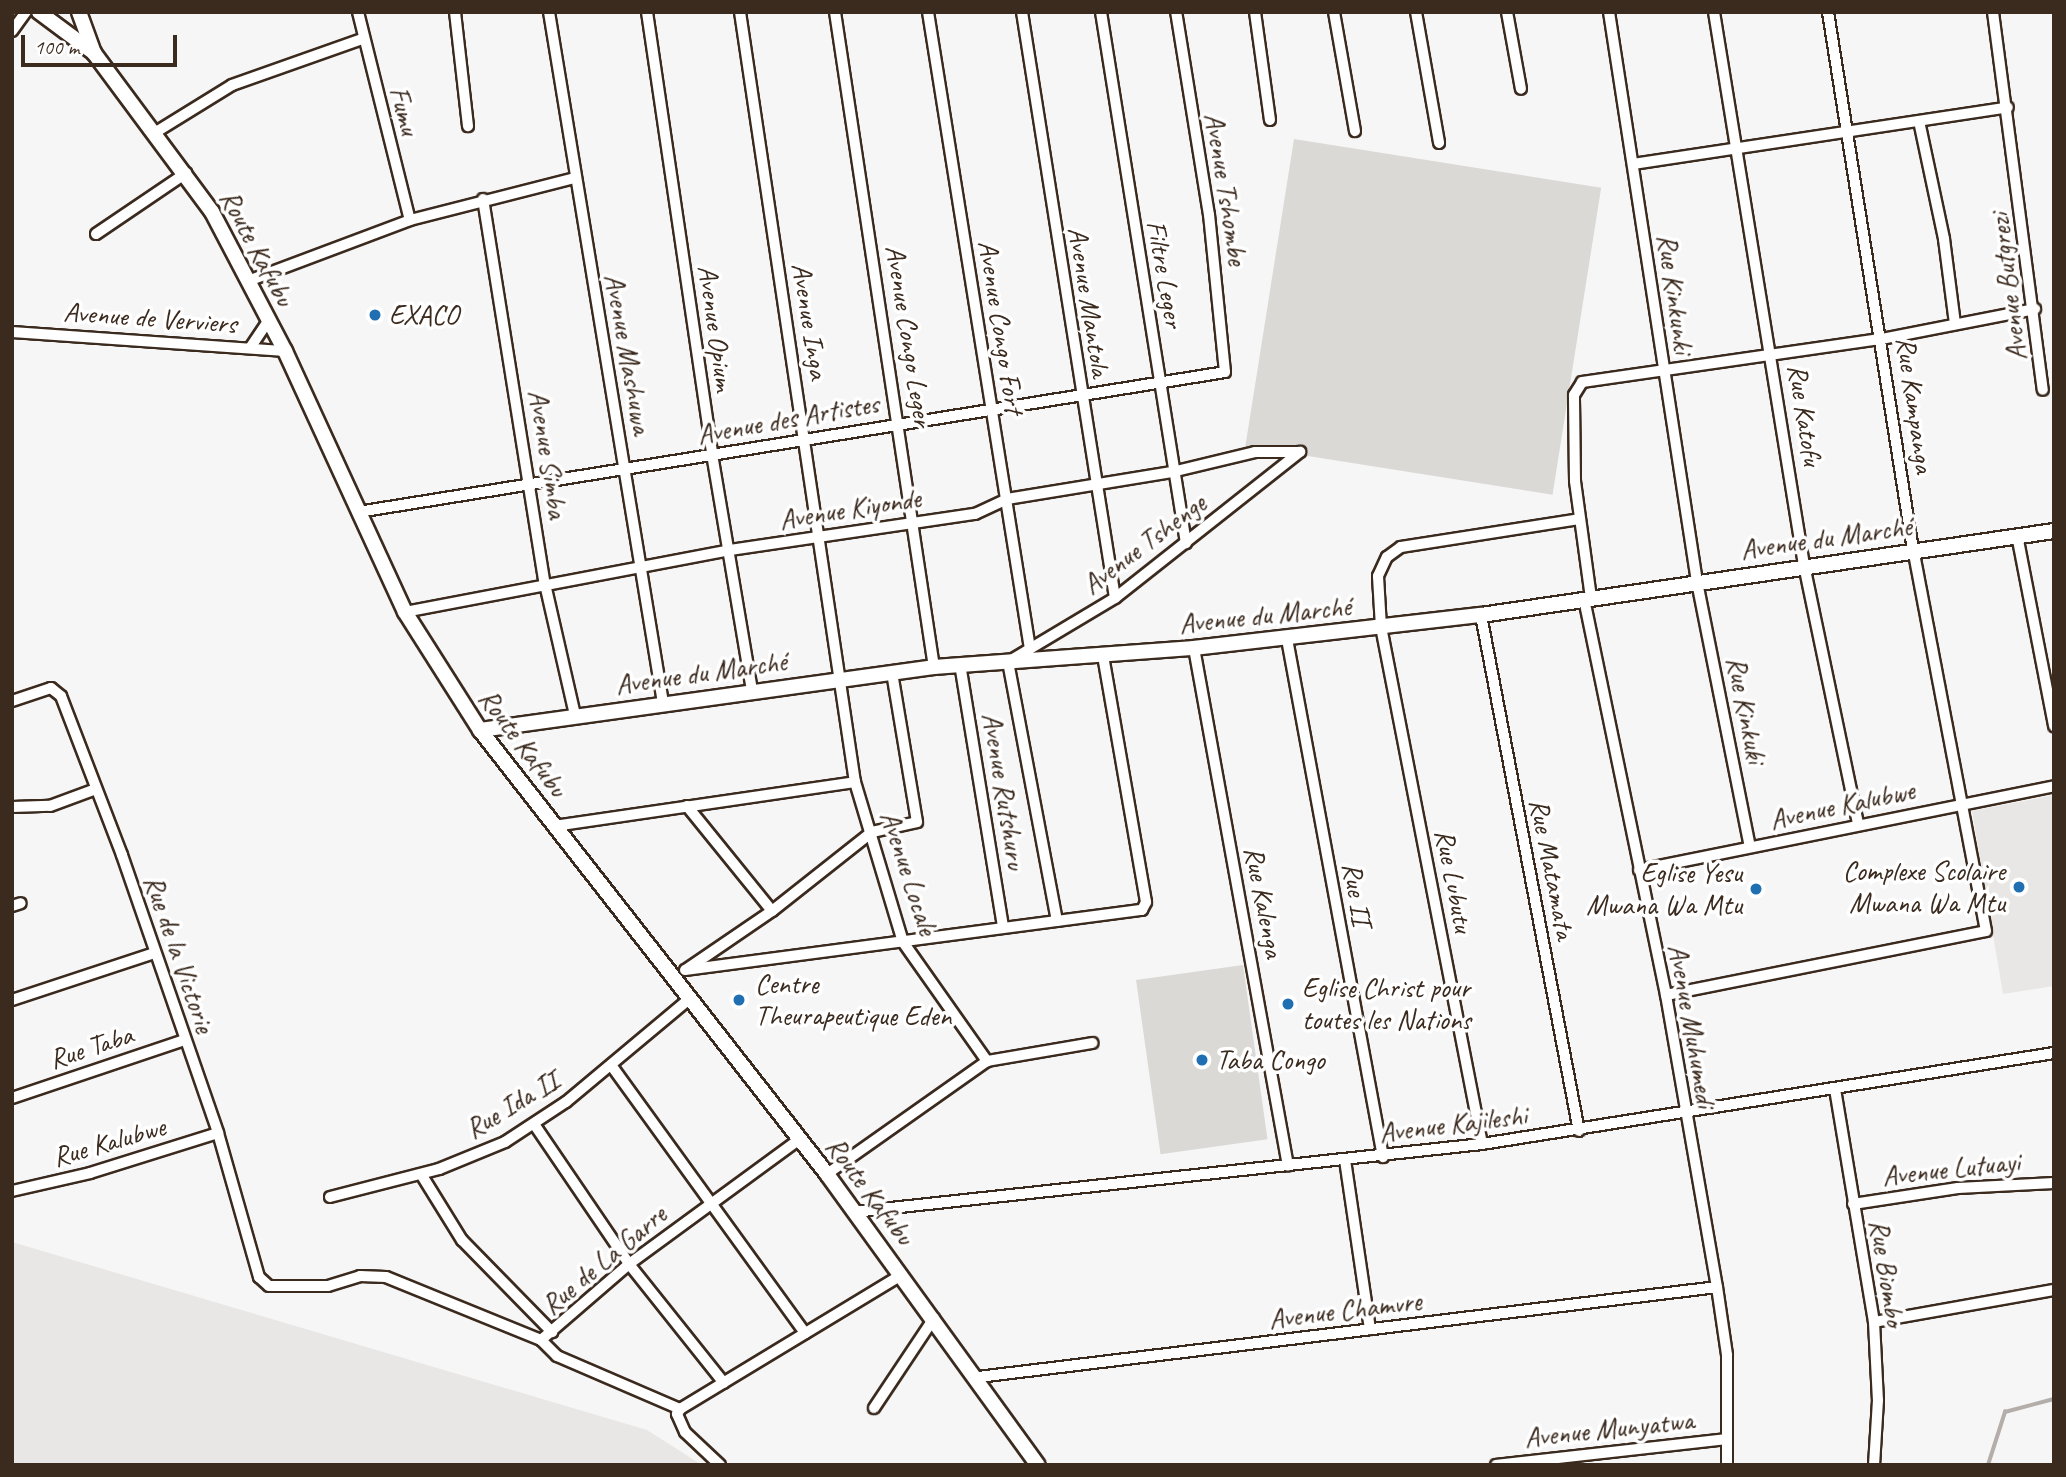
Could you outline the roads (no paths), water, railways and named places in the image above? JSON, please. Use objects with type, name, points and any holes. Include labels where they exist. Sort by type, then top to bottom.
[{"type":"main road","name":"Route Kafubu","points":[[39,12],[94,53],[156,132],[212,212],[285,351],[405,612],[480,730],[554,826],[678,973],[689,999],[827,1174],[978,1377],[1038,1465]]},
{"type":"main road","points":[[79,12],[94,53]]},
{"type":"main road","name":"Avenue du Marché","points":[[480,730],[840,678],[960,664],[1195,648],[1482,615],[1804,565],[2054,531]]},
{"type":"street","points":[[12,31],[26,12]]},
{"type":"street","name":"Fumu","points":[[358,12],[362,39],[410,220]]},
{"type":"street","points":[[455,12],[468,126]]},
{"type":"street","name":"Avenue Mashuwa","points":[[549,12],[625,470],[637,568],[663,703]]},
{"type":"street","name":"Avenue Opium","points":[[647,12],[712,454],[752,691]]},
{"type":"street","name":"Avenue Inga","points":[[740,12],[840,678]]},
{"type":"street","name":"Avenue Congo Leger","points":[[835,12],[915,522],[934,667]]},
{"type":"street","name":"Avenue Congo Fort","points":[[928,12],[1030,649]]},
{"type":"street","name":"Avenue Mantola","points":[[1022,12],[1094,484],[1115,598]]},
{"type":"street","name":"Filtre Leger","points":[[1101,12],[1172,472],[1186,543]]},
{"type":"street","name":"Avenue Tshombe","points":[[1176,12],[1209,215],[1225,372]]},
{"type":"street","points":[[1255,12],[1270,120]]},
{"type":"street","points":[[1334,12],[1355,131]]},
{"type":"street","points":[[1416,12],[1439,143]]},
{"type":"street","points":[[1507,12],[1521,89]]},
{"type":"street","name":"Rue Kinkunki","points":[[1609,12],[1697,582]]},
{"type":"street","name":"Rue Katofu","points":[[1714,12],[1773,355],[1804,565],[1858,824]]},
{"type":"street","name":"Rue Kampanga","points":[[1665,995],[1975,937],[1987,928],[1913,550],[1882,339],[1828,12]]},
{"type":"street","name":"Avenue Butgrezi","points":[[1993,12],[2035,309],[2043,390]]},
{"type":"street","points":[[156,132],[232,85],[362,39]]},
{"type":"street","points":[[1633,164],[2008,107]]},
{"type":"street","points":[[1919,121],[1944,239],[1955,324]]},
{"type":"street","points":[[96,234],[186,173]]},
{"type":"street","points":[[248,281],[410,220],[483,199],[575,178]]},
{"type":"street","name":"Avenue Simba","points":[[483,199],[545,584],[575,715]]},
{"type":"street","points":[[1663,372],[1882,339],[2035,309]]},
{"type":"street","points":[[250,348],[269,320]]},
{"type":"street","name":"Avenue de Verviers","points":[[12,332],[285,351]]},
{"type":"street","name":"Avenue des Artistes","points":[[358,512],[1225,372]]},
{"type":"street","name":"Avenue Muhumedi","points":[[1663,372],[1592,380],[1576,387],[1579,519],[1588,599],[1665,995],[1684,1115],[1717,1287],[1727,1355],[1727,1465]]},
{"type":"street","name":"Avenue Kiyonde","points":[[405,612],[730,550],[975,513],[1007,499],[1172,472],[1255,452],[1300,452]]},
{"type":"street","name":"Avenue Tshenge","points":[[1008,662],[1115,598],[1300,452]]},
{"type":"street","name":"Rue Lubutu","points":[[1482,1144],[1381,627],[1378,576],[1393,551],[1579,519]]},
{"type":"street","points":[[2017,535],[2054,726]]},
{"type":"street","name":"Rue Kinkuki","points":[[1697,582],[1750,847]]},
{"type":"street","name":"Rue Matamata","points":[[1482,615],[1579,1131]]},
{"type":"street","name":"Rue II","points":[[1287,639],[1383,1157]]},
{"type":"street","name":"Rue Kalenga","points":[[1195,648],[1288,1166]]},
{"type":"street","points":[[678,973],[1145,906],[1103,656]]},
{"type":"street","points":[[1008,662],[1057,920]]},
{"type":"street","name":"Avenue Rutshuru","points":[[960,664],[1003,926]]},
{"type":"street","points":[[678,973],[772,911],[872,832],[915,823],[919,816],[892,672]]},
{"type":"street","name":"Avenue Locale","points":[[840,678],[855,782],[903,942],[987,1061]]},
{"type":"street","name":"Rue de la Victorie","points":[[12,701],[57,690],[96,789],[218,1133],[262,1281]]},
{"type":"street","points":[[554,826],[855,782]]},
{"type":"street","name":"Avenue Kalubwe","points":[[1639,870],[2054,786]]},
{"type":"street","points":[[12,807],[50,806],[96,789]]},
{"type":"street","points":[[687,806],[772,911]]},
{"type":"street","points":[[12,1000],[154,953]]},
{"type":"street","name":"Rue Ida II","points":[[330,1197],[421,1174],[470,1158],[534,1124],[611,1065],[689,999]]},
{"type":"street","name":"Rue Taba","points":[[12,1098],[184,1040]]},
{"type":"street","points":[[827,1174],[987,1061],[1093,1043]]},
{"type":"street","name":"Avenue Kajileshi","points":[[855,1212],[1383,1157],[1482,1144],[1684,1115],[2054,1053]]},
{"type":"street","points":[[611,1065],[805,1333]]},
{"type":"street","name":"Rue Biombo","points":[[1835,1089],[1874,1322],[1878,1400],[1874,1465]]},
{"type":"street","points":[[534,1124],[629,1264],[724,1382]]},
{"type":"street","name":"Rue Kalubwe","points":[[12,1191],[90,1173],[218,1133]]},
{"type":"street","name":"Rue de La Garre","points":[[262,1281],[285,1289],[328,1286],[360,1276],[386,1277],[541,1340],[629,1264],[800,1139]]},
{"type":"street","points":[[1345,1160],[1370,1329]]},
{"type":"street","points":[[421,1174],[462,1240],[552,1332]]},
{"type":"street","name":"Avenue Lutuayi","points":[[1853,1204],[1958,1188],[2054,1183]]},
{"type":"street","points":[[720,1465],[685,1432],[677,1415],[680,1409],[901,1275]]},
{"type":"street","name":"Avenue Chamvre","points":[[978,1377],[1717,1287]]},
{"type":"street","points":[[1874,1322],[2054,1290]]},
{"type":"street","points":[[874,1408],[934,1318]]},
{"type":"street","points":[[541,1340],[557,1356],[680,1409]]},
{"type":"street","name":"Avenue Munyatwa","points":[[1496,1465],[1727,1439]]},
{"type":"waterway","points":[[1988,1465],[2005,1412],[2054,1399]]},
{"type":"place","name":"EXACO","points":[[375,315]]},
{"type":"place","name":"Complexe Scolaire Mwana Wa Mtu","points":[[2019,887]]},
{"type":"place","name":"Eglise Yesu Mwana Wa Mtu","points":[[1756,889]]},
{"type":"place","name":"Centre Theurapeutique Eden","points":[[739,1000]]},
{"type":"place","name":"Eglise Christ pour toutes les Nations","points":[[1288,1004]]},
{"type":"place","name":"Taba Congo","points":[[1202,1060]]}]
